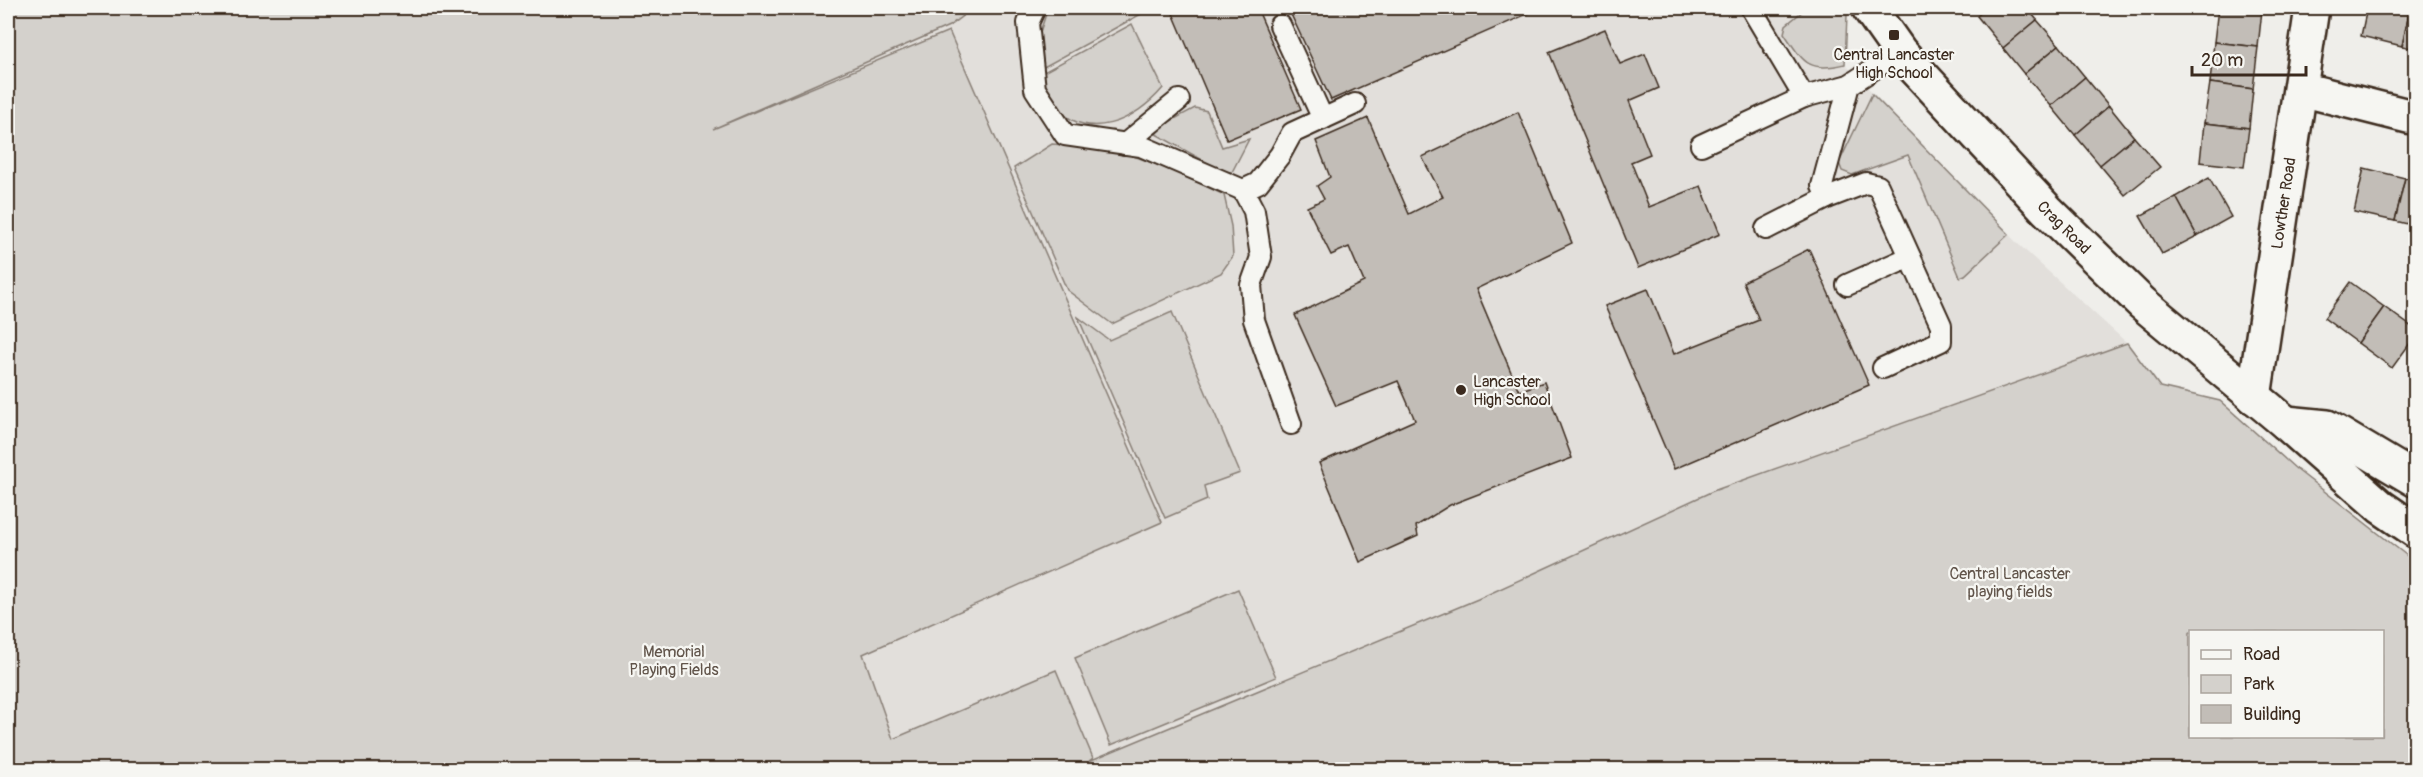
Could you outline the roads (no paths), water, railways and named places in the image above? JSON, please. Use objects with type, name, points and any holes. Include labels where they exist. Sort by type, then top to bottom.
[{"type":"street","name":"Crag Road","points":[[1869,8],[1900,52],[2047,210],[2142,303],[2286,423],[2381,507],[2415,531]]},
{"type":"street","name":"Lowther Road","points":[[2254,397],[2312,8]]},
{"type":"street","points":[[2301,89],[2415,118]]},
{"type":"street","points":[[2286,423],[2327,427],[2415,480]]},
{"type":"lane","points":[[1035,8],[1028,23],[1035,89],[1065,135],[1141,146],[1244,190],[1254,211],[1261,257],[1251,285],[1254,320],[1291,424]]},
{"type":"lane","points":[[1751,8],[1804,97]]},
{"type":"lane","points":[[1280,25],[1323,119]]},
{"type":"lane","points":[[1701,145],[1804,97],[1849,85],[1900,52]]},
{"type":"lane","points":[[1827,198],[1822,186],[1849,85]]},
{"type":"lane","points":[[1125,144],[1179,100]]},
{"type":"lane","points":[[1244,190],[1258,183],[1280,155],[1292,133],[1355,104]]},
{"type":"lane","points":[[1766,229],[1827,198],[1866,183],[1878,186],[1941,325],[1941,340],[1884,368]]},
{"type":"lane","points":[[1847,285],[1910,258]]},
{"type":"place","name":"Central Lancaster High School","points":[[1894,35]]},
{"type":"place","name":"Lancaster High School","points":[[1461,390]]},
{"type":"park label","name":"Central Lancaster playing fields","points":[[2010,582]]},
{"type":"park label","name":"Memorial Playing Fields","points":[[674,660]]}]
